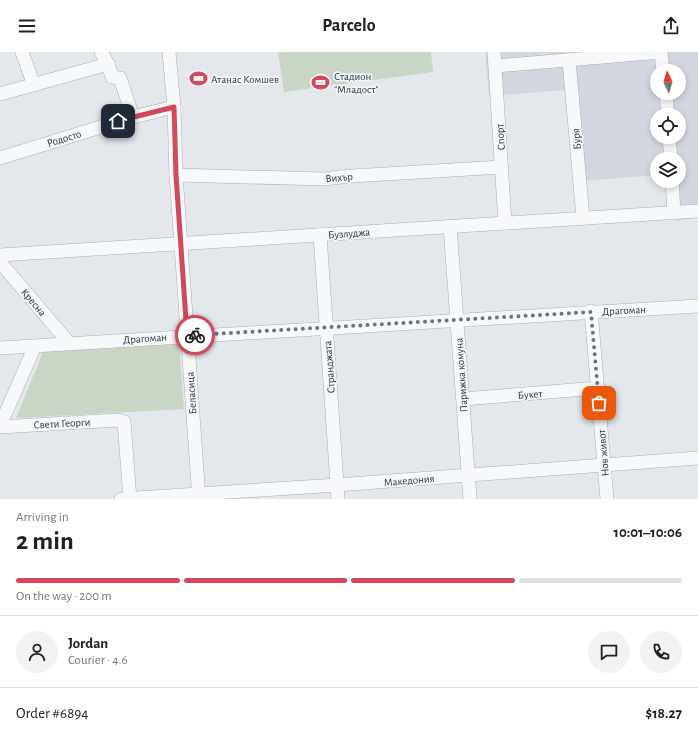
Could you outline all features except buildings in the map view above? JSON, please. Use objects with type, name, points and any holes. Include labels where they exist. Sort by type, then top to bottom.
[{"type":"street","points":[[22,52],[34,85]]},
{"type":"street","points":[[101,52],[108,64],[112,77],[120,78],[133,117]]},
{"type":"street","name":"Беласица","points":[[169,52],[174,107],[180,244],[198,497]]},
{"type":"street","name":"Спорт","points":[[494,52],[505,223]]},
{"type":"street","points":[[496,66],[661,52],[662,64]]},
{"type":"street","name":"Буря","points":[[569,60],[583,218]]},
{"type":"street","points":[[0,94],[108,64]]},
{"type":"street","name":"Родосто","points":[[0,158],[133,117],[174,107]]},
{"type":"street","name":"Вихър","points":[[176,175],[324,179],[375,174],[502,167]]},
{"type":"street","points":[[672,188],[674,212]]},
{"type":"street","name":"Бузлуджа","points":[[0,255],[698,211]]},
{"type":"street","name":"Парижка комуна","points":[[450,226],[470,499]]},
{"type":"street","name":"Странджата","points":[[320,235],[338,499]]},
{"type":"street","name":"Кресна","points":[[0,262],[69,343]]},
{"type":"street","name":"Драгоман","points":[[0,348],[187,335],[698,306]]},
{"type":"street","name":"Нов живот","points":[[591,312],[607,499]]},
{"type":"street","points":[[0,427],[35,346]]},
{"type":"street","name":"Букет","points":[[463,399],[598,388]]},
{"type":"street","name":"Свети Георги","points":[[0,427],[118,420],[124,422],[130,498]]},
{"type":"street","name":"Македония","points":[[121,499],[198,497],[698,458]]},
{"type":"shaded area","points":[[485,52],[698,52],[698,217],[676,221],[674,188],[686,188],[686,152],[670,152],[670,144],[686,144],[686,108],[666,108],[665,100],[686,100],[686,64],[650,64],[650,100],[663,100],[663,108],[650,108],[650,144],[666,144],[666,152],[650,152],[650,176],[583,181],[576,89],[489,96]]},
{"type":"green space","name":"Стадион \"Младост\"","points":[[278,52],[431,52],[433,72],[284,92]]},
{"type":"green space","points":[[179,344],[184,409],[16,418],[43,352]]},
{"type":"way so far","points":[[195,335],[591,312],[599,403]]},
{"type":"place","name":"Атанас Комшев","points":[[198,79]]},
{"type":"place","name":"Стадион \"Младост\"","points":[[321,82]]},
{"type":"route","points":[[118,121],[174,107],[176,175],[187,335],[195,335]]}]
